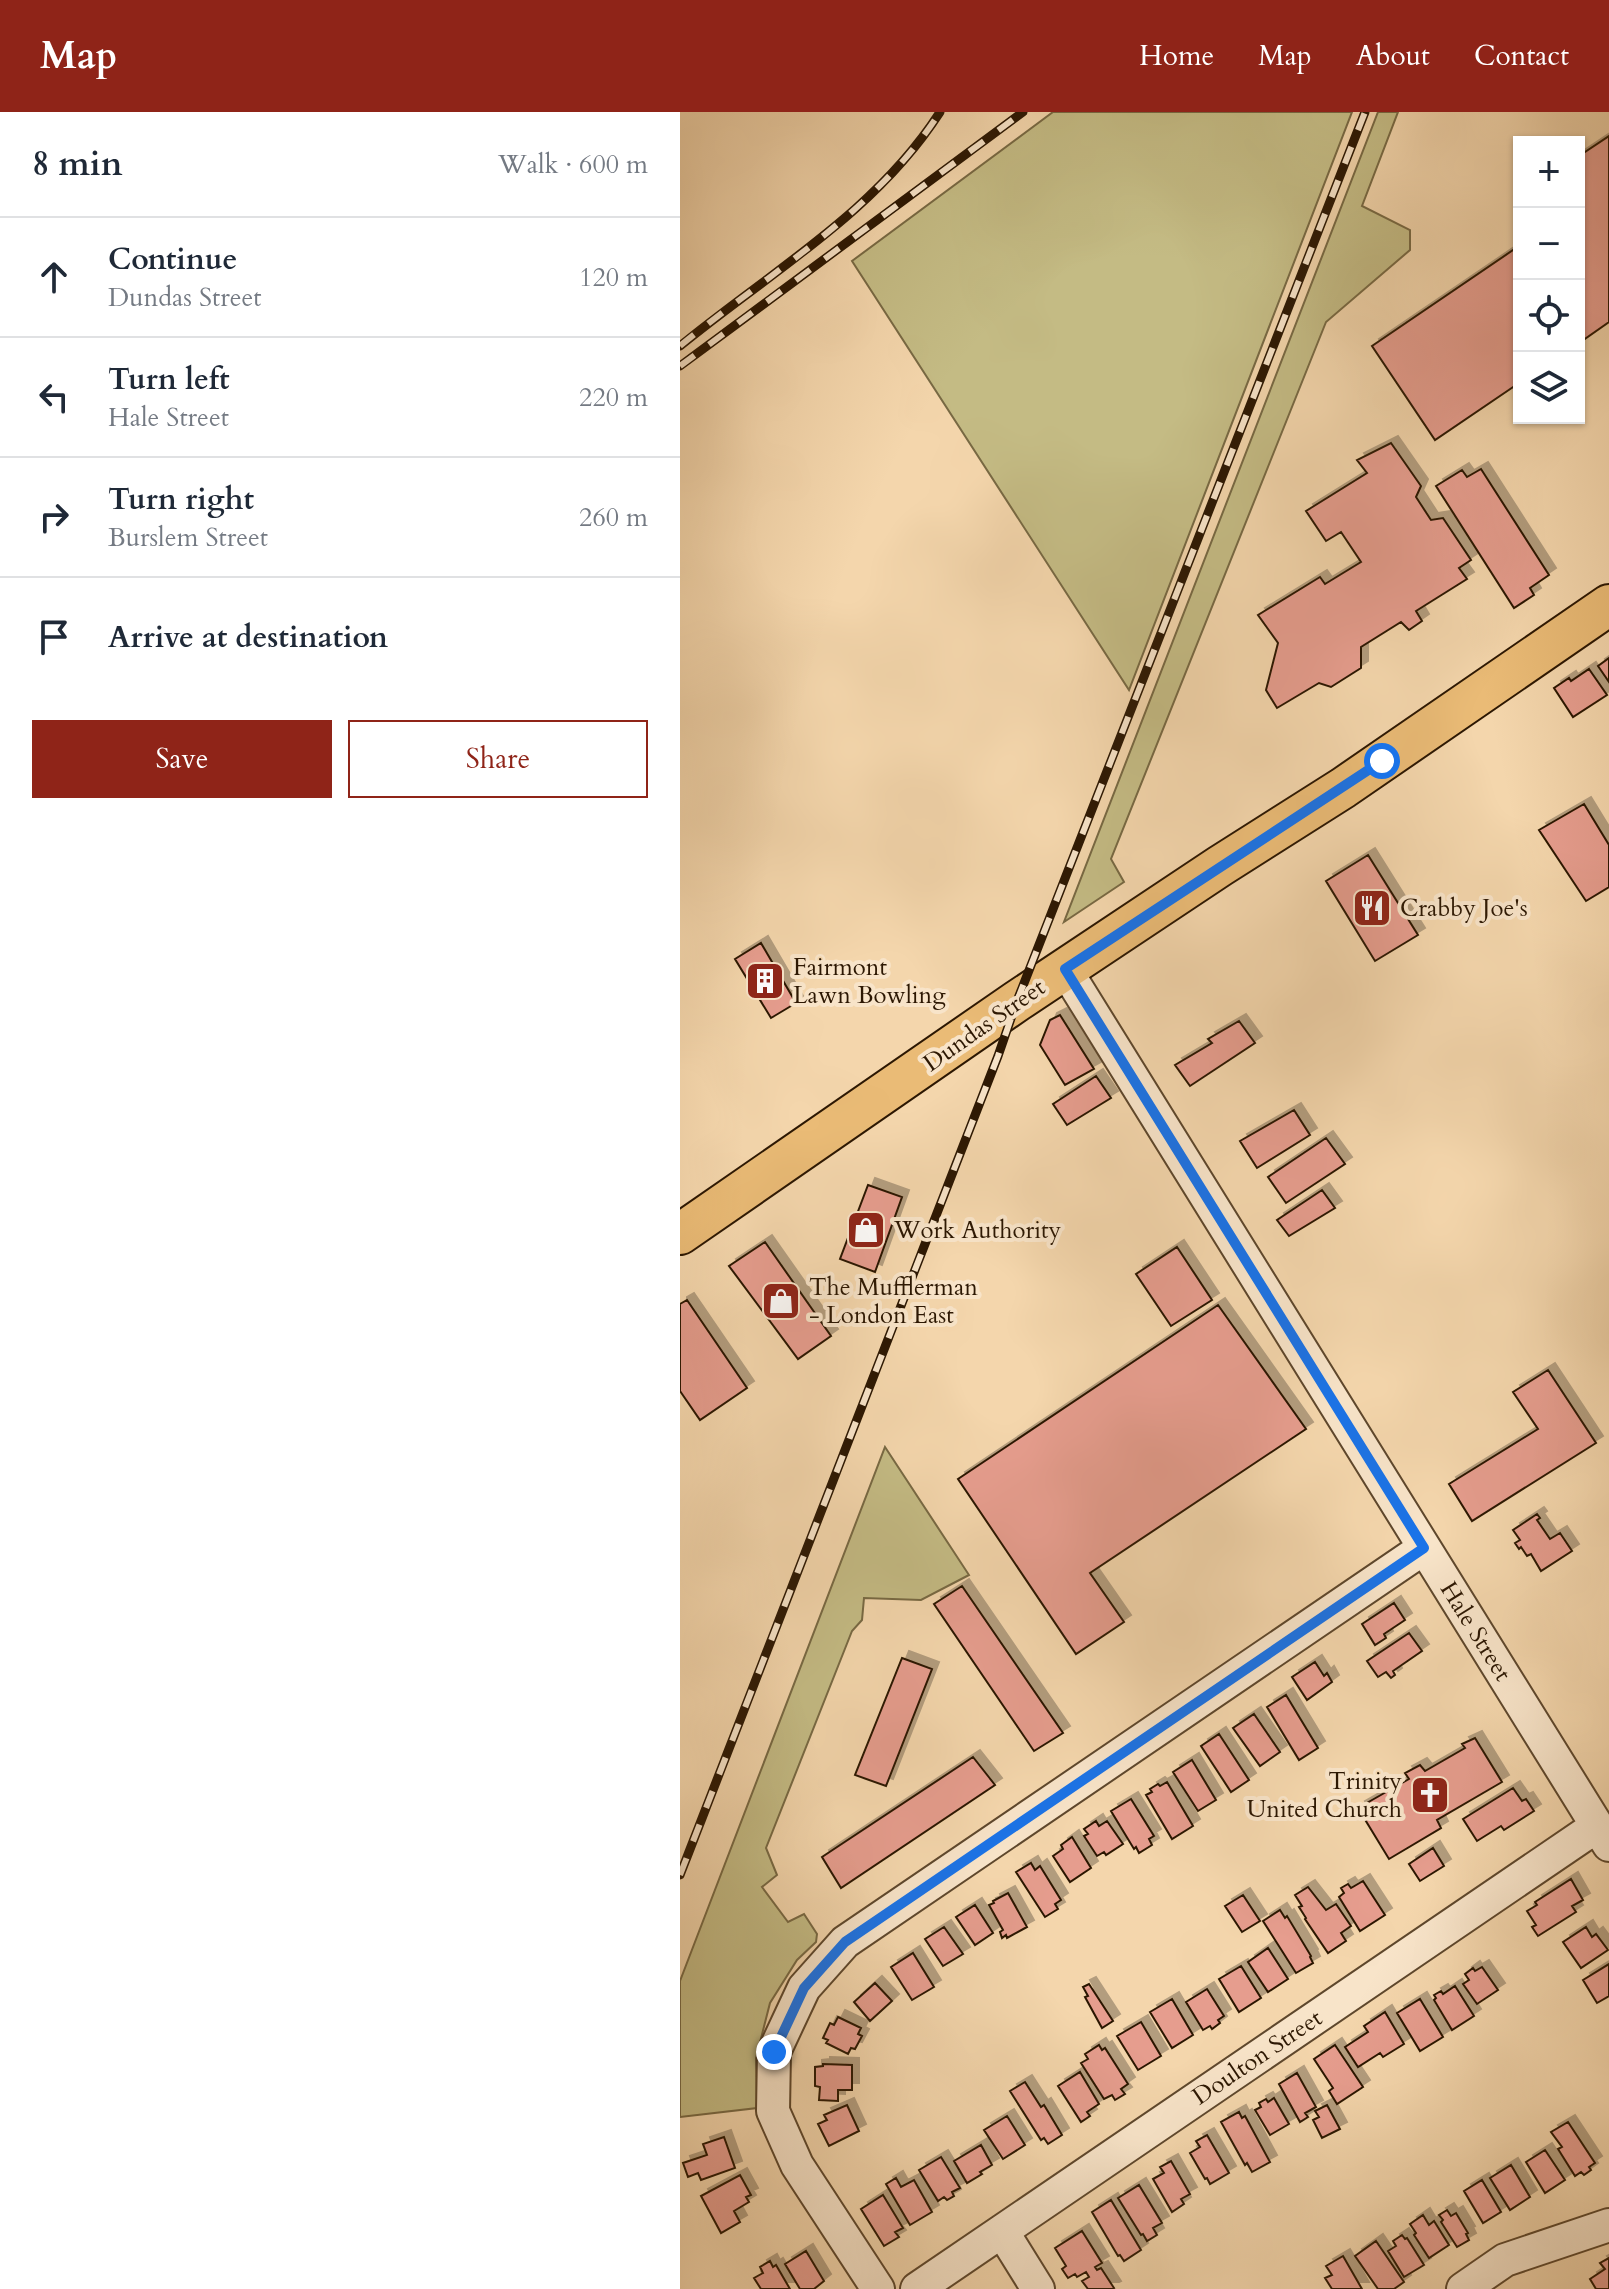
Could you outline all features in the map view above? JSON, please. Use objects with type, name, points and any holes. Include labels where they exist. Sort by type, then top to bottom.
[{"type":"main road","name":"Dundas Street","points":[[680,1234],[1065,969],[1343,788],[1609,605]]},
{"type":"street","name":"Hale Street","points":[[1065,969],[1603,1835]]},
{"type":"street","points":[[878,2289],[797,2165],[773,2111],[774,2052],[804,1988],[845,1942],[1424,1548]]},
{"type":"street","name":"Doulton Street","points":[[917,2289],[1603,1835]]},
{"type":"street","points":[[1463,2289],[1505,2260],[1609,2225]]},
{"type":"street","points":[[1002,2231],[1038,2289]]},
{"type":"shaded area","points":[[1053,112],[1352,112],[1129,690],[852,261]]},
{"type":"shaded area","points":[[1378,112],[1398,112],[1362,206],[1410,230],[1410,250],[1326,322],[1111,859],[1124,882],[1064,922]]},
{"type":"shaded area","points":[[885,1447],[969,1575],[921,1600],[864,1598],[862,1620],[852,1631],[766,1848],[777,1875],[762,1887],[788,1922],[804,1914],[817,1934],[816,1942],[797,1960],[770,2003],[756,2058],[757,2108],[680,2117],[680,1981]]},
{"type":"building","points":[[1609,136],[1609,322],[1585,339],[1585,208],[1585,152]]},
{"type":"building","points":[[1513,250],[1513,387],[1435,440],[1372,346]]},
{"type":"building","points":[[1391,443],[1421,486],[1416,497],[1431,520],[1443,518],[1471,560],[1459,568],[1467,579],[1416,611],[1422,621],[1409,630],[1401,622],[1361,647],[1361,668],[1331,687],[1319,683],[1277,708],[1266,690],[1278,643],[1258,615],[1320,577],[1325,584],[1361,562],[1341,532],[1326,541],[1306,511],[1367,473],[1357,460]]},
{"type":"building","points":[[1481,469],[1549,575],[1530,588],[1534,595],[1514,608],[1436,486],[1462,470],[1467,477]]},
{"type":"building","points":[[1609,658],[1609,682],[1598,666]]},
{"type":"building","points":[[1589,669],[1607,695],[1573,717],[1554,688]]},
{"type":"building","points":[[1584,804],[1609,845],[1609,887],[1586,901],[1539,830]]},
{"type":"building","name":"Crabby Joe's","points":[[1368,855],[1418,935],[1375,961],[1326,881]]},
{"type":"building","name":"Fairmont Lawn Bowling","points":[[761,943],[796,1003],[771,1018],[735,959]]},
{"type":"building","points":[[1060,1015],[1094,1069],[1065,1085],[1040,1045],[1050,1020]]},
{"type":"building","points":[[1239,1021],[1255,1043],[1190,1086],[1175,1065],[1212,1043],[1208,1039]]},
{"type":"building","points":[[1096,1076],[1111,1098],[1067,1125],[1053,1104]]},
{"type":"building","points":[[1294,1110],[1310,1135],[1257,1168],[1240,1141]]},
{"type":"building","points":[[1326,1138],[1345,1164],[1286,1203],[1268,1177]]},
{"type":"building","points":[[868,1185],[902,1197],[875,1272],[840,1259]]},
{"type":"building","points":[[1322,1190],[1335,1208],[1289,1236],[1277,1220]]},
{"type":"building","name":"The Mufflerman - London East","points":[[765,1242],[831,1336],[798,1359],[729,1266]]},
{"type":"building","points":[[1177,1247],[1212,1300],[1171,1326],[1136,1274]]},
{"type":"building","points":[[687,1300],[747,1388],[700,1420],[680,1391],[680,1304]]},
{"type":"building","points":[[1218,1305],[1306,1429],[1090,1573],[1124,1622],[1076,1654],[958,1479]]},
{"type":"building","points":[[1548,1370],[1596,1443],[1472,1521],[1449,1484],[1538,1429],[1513,1392]]},
{"type":"building","points":[[1537,1514],[1540,1518],[1537,1520],[1550,1539],[1560,1533],[1572,1551],[1541,1571],[1531,1554],[1527,1556],[1521,1547],[1519,1549],[1515,1543],[1520,1540],[1513,1530]]},
{"type":"building","points":[[962,1586],[1063,1733],[1034,1751],[934,1604]]},
{"type":"building","points":[[1394,1603],[1405,1620],[1384,1634],[1386,1638],[1375,1645],[1362,1624]]},
{"type":"building","points":[[1409,1633],[1422,1651],[1393,1671],[1395,1675],[1391,1678],[1386,1672],[1378,1677],[1367,1661]]},
{"type":"building","points":[[902,1658],[932,1669],[886,1786],[855,1775]]},
{"type":"building","points":[[1315,1662],[1332,1682],[1307,1700],[1292,1677]]},
{"type":"building","points":[[1286,1695],[1318,1748],[1299,1760],[1267,1707]]},
{"type":"building","points":[[1254,1714],[1280,1752],[1260,1766],[1233,1728]]},
{"type":"building","points":[[1219,1734],[1249,1780],[1231,1792],[1201,1746]]},
{"type":"building","name":"Trinity United Church","points":[[1475,1738],[1502,1782],[1437,1820],[1441,1828],[1389,1859],[1358,1808],[1409,1779],[1405,1773],[1420,1765],[1425,1771],[1465,1748],[1462,1744]]},
{"type":"building","points":[[973,1757],[995,1785],[841,1888],[822,1857]]},
{"type":"building","points":[[1192,1760],[1216,1800],[1198,1811],[1173,1772]]},
{"type":"building","points":[[1167,1782],[1193,1826],[1172,1839],[1146,1795],[1158,1784]]},
{"type":"building","points":[[1513,1788],[1534,1811],[1504,1830],[1501,1826],[1477,1841],[1463,1819]]},
{"type":"building","points":[[1131,1799],[1154,1836],[1149,1839],[1152,1845],[1139,1853],[1111,1811]]},
{"type":"building","points":[[1096,1821],[1099,1826],[1107,1821],[1123,1844],[1106,1855],[1104,1852],[1097,1856],[1084,1836],[1088,1834],[1084,1829]]},
{"type":"building","points":[[1072,1837],[1091,1868],[1070,1882],[1053,1856]]},
{"type":"building","points":[[1433,1848],[1444,1866],[1420,1881],[1409,1864]]},
{"type":"building","points":[[1031,1863],[1035,1870],[1040,1866],[1061,1900],[1055,1904],[1058,1909],[1045,1917],[1016,1872]]},
{"type":"building","points":[[1571,1879],[1583,1900],[1572,1906],[1576,1912],[1538,1936],[1532,1927],[1536,1925],[1527,1911],[1537,1905],[1535,1902]]},
{"type":"building","points":[[1363,1881],[1385,1915],[1360,1931],[1339,1897],[1344,1893],[1341,1888],[1348,1884],[1351,1888]]},
{"type":"building","points":[[1308,1887],[1326,1910],[1336,1904],[1351,1926],[1341,1933],[1346,1941],[1328,1953],[1305,1919],[1295,1895]]},
{"type":"building","points":[[1008,1893],[1027,1927],[1002,1938],[1000,1932],[1003,1930],[989,1905]]},
{"type":"building","points":[[1243,1895],[1260,1921],[1242,1932],[1225,1906]]},
{"type":"building","points":[[975,1905],[993,1933],[975,1945],[956,1917]]},
{"type":"building","points":[[1280,1910],[1285,1918],[1287,1916],[1313,1963],[1296,1973],[1263,1921]]},
{"type":"building","points":[[944,1927],[963,1954],[943,1966],[925,1939]]},
{"type":"building","points":[[1586,1927],[1592,1937],[1596,1934],[1608,1950],[1581,1968],[1563,1942]]},
{"type":"building","points":[[1268,1948],[1288,1979],[1268,1992],[1248,1962]]},
{"type":"building","points":[[913,1953],[934,1987],[912,2000],[891,1967]]},
{"type":"building","points":[[1609,1964],[1609,1996],[1597,2003],[1583,1980]]},
{"type":"building","points":[[1241,1966],[1261,1998],[1239,2012],[1219,1979]]},
{"type":"building","points":[[1482,1967],[1498,1990],[1477,2004],[1463,1984],[1469,1980],[1465,1974],[1473,1968],[1475,1971]]},
{"type":"building","points":[[875,1983],[892,2001],[870,2021],[854,2002]]},
{"type":"building","points":[[1089,1984],[1113,2021],[1102,2028],[1085,1997],[1088,1996],[1083,1987]]},
{"type":"building","points":[[1455,1986],[1474,2016],[1452,2030],[1434,1995],[1441,1991],[1443,1994]]},
{"type":"building","points":[[1207,1989],[1224,2016],[1212,2029],[1210,2026],[1203,2030],[1186,2002]]},
{"type":"building","points":[[1172,1999],[1193,2035],[1172,2048],[1150,2012]]},
{"type":"building","points":[[1420,1999],[1443,2037],[1420,2051],[1397,2013]]},
{"type":"building","points":[[1385,2012],[1404,2044],[1383,2057],[1380,2053],[1358,2067],[1345,2047],[1368,2032],[1364,2026]]},
{"type":"building","points":[[838,2017],[861,2028],[858,2034],[862,2036],[855,2049],[851,2048],[848,2054],[826,2043],[828,2040],[823,2038],[830,2023],[834,2025]]},
{"type":"building","points":[[1141,2022],[1161,2056],[1138,2070],[1117,2036]]},
{"type":"building","points":[[1099,2045],[1102,2050],[1105,2048],[1128,2084],[1121,2089],[1125,2094],[1115,2100],[1112,2095],[1104,2099],[1081,2063],[1088,2059],[1085,2054]]},
{"type":"building","points":[[1335,2045],[1363,2087],[1337,2104],[1329,2091],[1333,2088],[1314,2059]]},
{"type":"building","points":[[823,2064],[852,2065],[852,2090],[838,2090],[838,2101],[819,2100],[820,2087],[815,2086],[815,2067]]},
{"type":"building","points":[[1080,2072],[1099,2104],[1087,2112],[1090,2116],[1081,2122],[1058,2086]]},
{"type":"building","points":[[1297,2073],[1316,2107],[1305,2113],[1308,2117],[1300,2122],[1279,2084]]},
{"type":"building","points":[[1025,2082],[1041,2107],[1044,2105],[1062,2135],[1048,2144],[1044,2138],[1041,2140],[1010,2091]]},
{"type":"building","points":[[1274,2098],[1289,2124],[1270,2135],[1255,2110],[1261,2107],[1259,2103]]},
{"type":"building","points":[[847,2105],[859,2131],[829,2146],[818,2124],[827,2120],[824,2115]]},
{"type":"building","points":[[1327,2105],[1340,2129],[1322,2138],[1313,2120],[1319,2117],[1315,2111]]},
{"type":"building","points":[[1239,2112],[1242,2118],[1245,2116],[1270,2162],[1252,2172],[1221,2122]]},
{"type":"building","points":[[1007,2116],[1025,2145],[1003,2159],[984,2130]]},
{"type":"building","points":[[1568,2122],[1595,2163],[1584,2175],[1581,2172],[1575,2176],[1558,2149],[1562,2147],[1551,2132]]},
{"type":"building","points":[[1207,2135],[1229,2173],[1210,2184],[1190,2153],[1200,2147],[1196,2141]]},
{"type":"building","points":[[724,2137],[735,2168],[701,2180],[698,2173],[688,2177],[683,2163],[707,2155],[703,2144]]},
{"type":"building","points":[[981,2145],[992,2165],[967,2183],[954,2161]]},
{"type":"building","points":[[1545,2150],[1565,2180],[1545,2193],[1526,2162]]},
{"type":"building","points":[[941,2157],[960,2188],[952,2192],[954,2196],[938,2201],[919,2170]]},
{"type":"building","points":[[1171,2161],[1190,2194],[1181,2199],[1184,2204],[1172,2212],[1153,2179],[1164,2173],[1160,2167]]},
{"type":"building","points":[[1511,2165],[1530,2197],[1510,2210],[1490,2178]]},
{"type":"building","points":[[740,2175],[751,2195],[746,2197],[749,2202],[734,2211],[740,2222],[721,2233],[701,2196]]},
{"type":"building","points":[[896,2178],[901,2187],[914,2180],[932,2212],[910,2225],[886,2184]]},
{"type":"building","points":[[1482,2180],[1501,2212],[1483,2223],[1464,2191]]},
{"type":"building","points":[[1139,2185],[1162,2223],[1153,2228],[1157,2235],[1147,2241],[1118,2198]]},
{"type":"building","points":[[883,2195],[903,2228],[895,2232],[899,2237],[884,2246],[861,2209]]},
{"type":"building","points":[[1111,2200],[1141,2250],[1124,2261],[1092,2212]]},
{"type":"building","points":[[1447,2210],[1451,2216],[1456,2213],[1468,2233],[1469,2240],[1457,2247],[1439,2215]]},
{"type":"building","points":[[1423,2215],[1429,2225],[1434,2221],[1449,2245],[1429,2258],[1410,2224]]},
{"type":"building","points":[[1082,2231],[1102,2263],[1095,2267],[1097,2270],[1101,2268],[1114,2288],[1088,2289],[1082,2281],[1089,2277],[1086,2272],[1068,2278],[1062,2269],[1066,2266],[1055,2248]]},
{"type":"building","points":[[1402,2235],[1424,2265],[1404,2277],[1388,2251],[1396,2246],[1393,2241]]},
{"type":"building","points":[[1376,2241],[1404,2282],[1394,2289],[1378,2289],[1355,2256]]},
{"type":"building","points":[[806,2251],[824,2281],[814,2289],[800,2289],[785,2264]]},
{"type":"building","points":[[1343,2256],[1362,2289],[1332,2289],[1325,2278],[1332,2275],[1326,2266]]},
{"type":"building","points":[[1609,2258],[1609,2289],[1596,2289],[1590,2279],[1605,2269],[1600,2263]]},
{"type":"building","points":[[770,2261],[773,2267],[776,2265],[790,2289],[761,2289],[754,2278],[763,2273],[760,2267]]},
{"type":"railway","points":[[680,346],[820,239],[853,210],[914,148],[940,112]]},
{"type":"railway","points":[[680,366],[1023,112]]},
{"type":"railway","points":[[680,1875],[1017,1001],[1365,112]]},
{"type":"place","name":"Crabby Joe's","points":[[1372,908]]},
{"type":"place","name":"Fairmont Lawn Bowling","points":[[765,981]]},
{"type":"place","name":"Work Authority","points":[[866,1230]]},
{"type":"place","name":"The Mufflerman - London East","points":[[781,1301]]},
{"type":"place","name":"Trinity United Church","points":[[1430,1795]]},
{"type":"route","points":[[774,2052],[804,1988],[845,1942],[1424,1548],[1065,969],[1382,761]]}]
